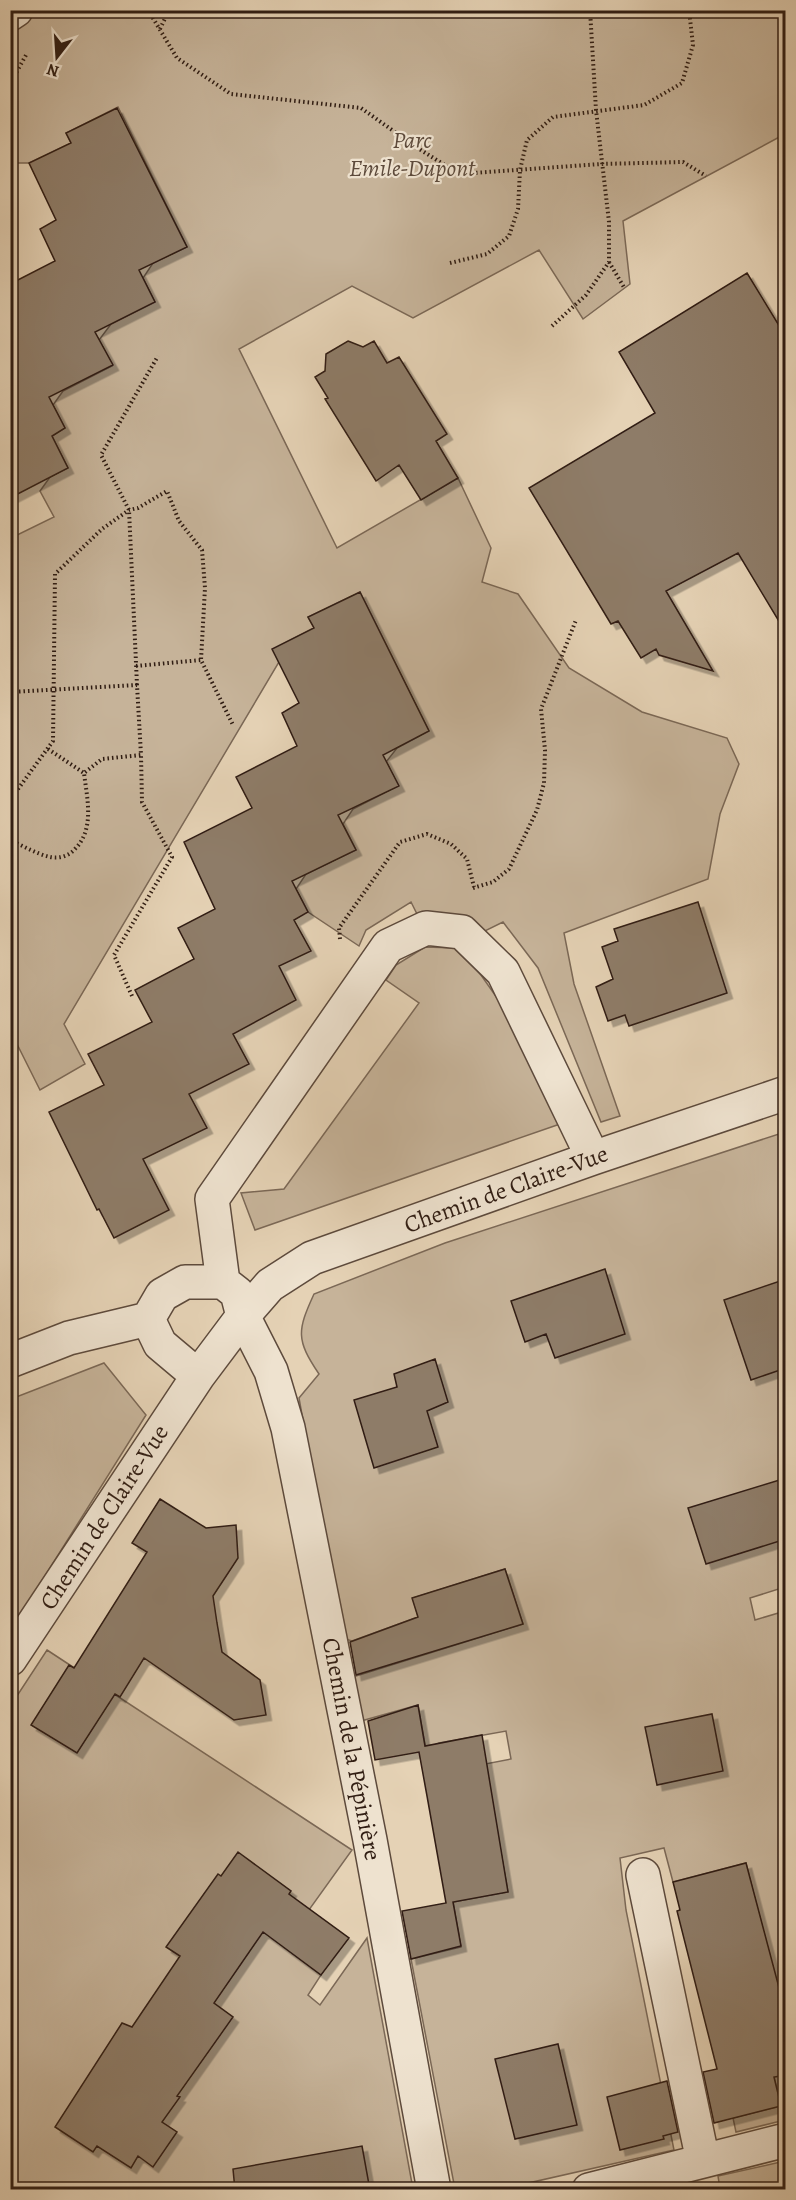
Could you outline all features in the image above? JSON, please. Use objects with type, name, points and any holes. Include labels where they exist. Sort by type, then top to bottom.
[{"type":"street","points":[[10,14],[16,10]]},
{"type":"street","points":[[223,1282],[212,1198],[388,946],[426,928],[462,932],[503,972],[593,1158]]},
{"type":"street","name":"Chemin de Claire-Vue","points":[[243,1316],[270,1285],[312,1258],[593,1158],[786,1093]]},
{"type":"street","points":[[10,1361],[69,1338],[148,1319],[162,1295],[185,1282],[223,1282],[237,1293],[243,1316],[198,1376],[160,1344],[148,1319]]},
{"type":"street","name":"Chemin de la Pépinière","points":[[243,1316],[271,1371],[288,1428],[370,1840],[434,2190]]},
{"type":"street","name":"Chemin de Claire-Vue","points":[[10,1659],[198,1376]]},
{"type":"street","points":[[643,1875],[703,2161]]},
{"type":"street","points":[[590,2190],[786,2140]]},
{"type":"path","points":[[148,10],[177,58],[231,94],[361,108],[459,174],[601,164],[683,162],[706,176]]},
{"type":"path","points":[[159,29],[169,10]]},
{"type":"path","points":[[590,10],[596,110],[609,222],[609,262],[625,289]]},
{"type":"path","points":[[450,263],[487,254],[509,236],[518,209],[520,170],[527,140],[553,117],[644,105],[682,83],[693,45],[689,10]]},
{"type":"path","points":[[552,326],[586,295],[609,262]]},
{"type":"path","points":[[132,996],[114,955],[172,857],[142,802],[129,510],[101,455],[158,356]]},
{"type":"path","points":[[10,800],[54,741],[55,574],[102,529],[129,510],[138,508],[167,491],[179,521],[201,550],[205,588],[201,660],[233,725]]},
{"type":"path","points":[[462,932],[474,887],[493,882],[509,869],[537,810],[544,783],[545,761],[541,709],[576,620]]},
{"type":"path","points":[[136,666],[201,660]]},
{"type":"path","points":[[10,692],[137,685]]},
{"type":"path","points":[[48,749],[84,773]]},
{"type":"path","points":[[84,773],[102,759],[141,755]]},
{"type":"path","points":[[10,840],[50,857],[62,857],[71,853],[83,839],[87,826],[88,810],[84,773]]},
{"type":"green space","name":"Parc Emile-Dupont","points":[[11,11],[777,11],[785,31],[785,134],[623,221],[630,284],[583,319],[539,250],[413,318],[352,286],[239,349],[337,548],[458,478],[491,548],[482,582],[518,594],[569,668],[642,712],[727,738],[739,764],[720,814],[708,879],[564,933],[574,984],[620,1116],[601,1122],[538,968],[503,922],[485,931],[464,916],[417,914],[411,902],[366,930],[359,946],[308,912],[296,889],[306,874],[356,850],[343,824],[353,809],[398,786],[386,762],[397,748],[429,731],[360,592],[308,617],[314,628],[273,649],[279,662],[64,1024],[85,1064],[40,1090],[11,1032],[11,538],[54,517],[40,491],[50,477],[68,468],[52,436],[65,428],[53,405],[63,391],[112,366],[99,340],[111,324],[155,302],[143,278],[153,263],[187,247],[118,107],[66,133],[71,143],[29,163],[11,163]]},
{"type":"green space","points":[[425,947],[456,948],[481,975],[509,1015],[560,1124],[255,1230],[241,1193],[284,1189],[419,1003],[386,980],[396,965]]},
{"type":"green space","points":[[785,1132],[785,1587],[750,1598],[755,1620],[785,1611],[785,2019],[746,1863],[673,1882],[664,1848],[620,1858],[626,1910],[674,2150],[502,2189],[467,2189],[454,2184],[411,1959],[461,1947],[453,1902],[508,1892],[485,1764],[511,1759],[506,1731],[439,1743],[426,1750],[418,1705],[354,1723],[347,1683],[356,1676],[523,1624],[505,1569],[413,1598],[418,1617],[352,1641],[342,1638],[299,1398],[319,1374],[303,1344],[301,1335],[304,1317],[314,1294],[445,1243]]},
{"type":"green space","points":[[104,1363],[146,1415],[11,1630],[11,1399]]},
{"type":"green space","points":[[47,1650],[352,1850],[283,1946],[321,1975],[308,1995],[320,2005],[367,1938],[413,2189],[11,2190],[11,1705]]},
{"type":"green space","points":[[785,2075],[785,2120],[736,2132],[733,2118],[781,2106],[774,2077]]},
{"type":"green space","points":[[785,2161],[785,2189],[720,2189],[718,2176]]},
{"type":"building","points":[[117,108],[187,247],[139,270],[155,302],[95,332],[113,365],[49,397],[65,428],[52,436],[68,468],[10,498],[10,284],[55,261],[40,229],[56,220],[29,163],[71,143],[66,133]]},
{"type":"building","points":[[747,273],[786,337],[786,633],[738,553],[666,591],[713,671],[659,655],[656,649],[641,658],[618,621],[611,624],[529,488],[655,413],[619,352]]},
{"type":"building","points":[[348,341],[363,347],[374,341],[387,363],[399,357],[447,434],[436,441],[458,478],[421,500],[399,465],[376,481],[325,399],[328,398],[315,377],[325,371],[326,354]]},
{"type":"building","points":[[360,592],[429,731],[383,755],[399,786],[338,815],[356,850],[292,881],[308,912],[294,920],[311,951],[279,966],[296,1000],[233,1034],[249,1064],[189,1094],[207,1128],[143,1159],[169,1210],[114,1238],[99,1209],[97,1210],[49,1112],[104,1085],[88,1054],[152,1022],[135,990],[194,959],[178,928],[215,909],[184,842],[252,808],[236,777],[297,746],[282,713],[299,703],[272,649],[314,628],[308,617]]},
{"type":"building","points":[[698,902],[727,993],[629,1026],[625,1015],[608,1021],[596,987],[613,979],[602,947],[618,941],[614,929]]},
{"type":"building","points":[[605,1269],[625,1334],[555,1358],[546,1334],[525,1342],[511,1301]]},
{"type":"building","points":[[786,1279],[786,1368],[751,1380],[724,1300]]},
{"type":"building","points":[[435,1359],[448,1402],[427,1411],[438,1447],[374,1468],[354,1400],[397,1387],[394,1374]]},
{"type":"building","points":[[786,1478],[786,1539],[706,1564],[688,1508]]},
{"type":"building","points":[[160,1499],[206,1528],[236,1525],[238,1558],[213,1596],[217,1623],[222,1652],[260,1680],[266,1715],[234,1720],[144,1658],[120,1697],[115,1694],[77,1753],[31,1725],[69,1665],[74,1668],[147,1552],[132,1543]]},
{"type":"building","points":[[505,1569],[523,1624],[356,1675],[350,1642],[418,1617],[412,1598]]},
{"type":"building","points":[[418,1705],[425,1746],[482,1735],[508,1892],[453,1902],[461,1946],[411,1959],[402,1911],[446,1903],[427,1796],[419,1752],[375,1760],[368,1721]]},
{"type":"building","points":[[712,1714],[723,1771],[657,1785],[645,1727]]},
{"type":"building","points":[[238,1852],[291,1891],[289,1894],[349,1938],[321,1975],[263,1932],[214,2003],[233,2017],[177,2096],[180,2097],[162,2122],[177,2132],[153,2167],[138,2156],[131,2168],[97,2146],[93,2152],[55,2127],[122,2023],[132,2027],[180,1956],[166,1947],[218,1874],[221,1876]]},
{"type":"building","points":[[746,1863],[786,2014],[786,2075],[774,2077],[781,2106],[714,2123],[703,2072],[717,2069],[677,1911],[680,1910],[673,1882]]},
{"type":"building","points":[[558,2044],[577,2125],[515,2139],[495,2059]]},
{"type":"building","points":[[667,2081],[678,2132],[663,2136],[664,2139],[620,2150],[607,2097]]},
{"type":"building","points":[[362,2146],[370,2190],[235,2190],[233,2169]]}]
